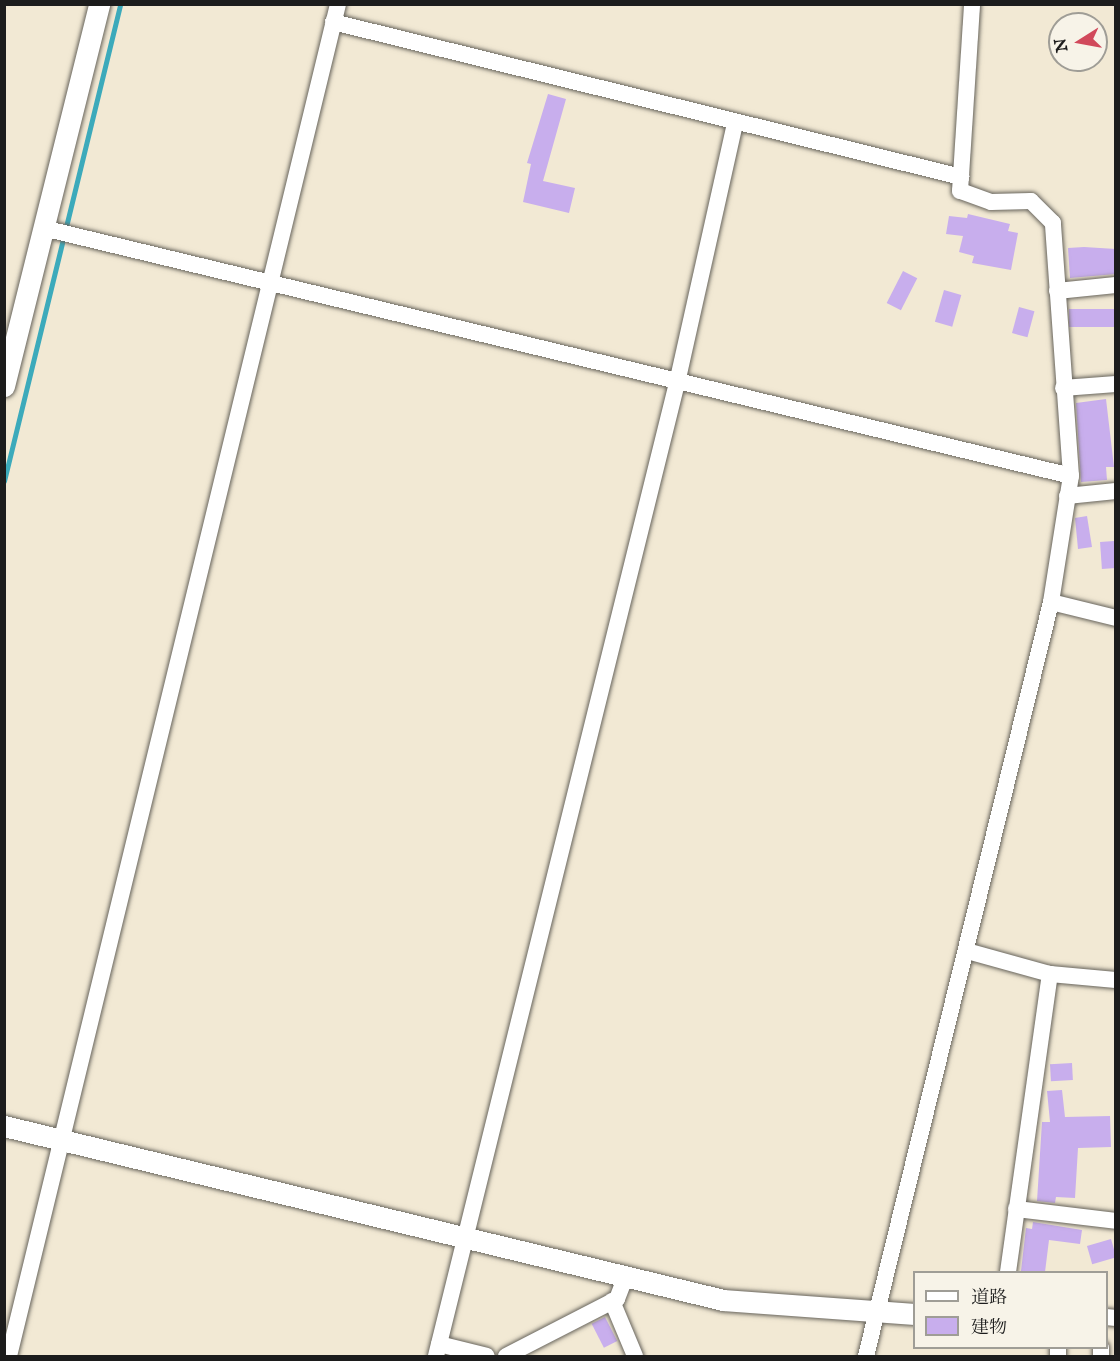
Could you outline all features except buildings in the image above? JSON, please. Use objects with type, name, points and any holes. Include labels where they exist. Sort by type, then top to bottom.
[{"type":"street","points":[[4,386],[48,229],[99,4]]},
{"type":"street","points":[[9,1356],[273,283],[338,4]]},
{"type":"street","points":[[866,1356],[1051,603],[1071,476],[1053,223],[1030,201],[991,202],[960,191],[972,4]]},
{"type":"street","points":[[333,22],[961,177]]},
{"type":"street","points":[[487,1356],[437,1350],[677,383],[735,123]]},
{"type":"street","points":[[48,229],[677,383],[1071,476]]},
{"type":"street","points":[[1057,291],[1116,285]]},
{"type":"street","points":[[1063,388],[1116,384]]},
{"type":"street","points":[[1067,496],[1116,491]]},
{"type":"street","points":[[1051,603],[1116,618]]},
{"type":"street","points":[[967,951],[1050,974],[1116,981]]},
{"type":"street","points":[[1008,1271],[1050,974]]},
{"type":"street","points":[[4,1126],[624,1278],[723,1300],[913,1314]]},
{"type":"street","points":[[1016,1209],[1116,1221]]},
{"type":"street","points":[[506,1356],[612,1301],[624,1278]]},
{"type":"street","points":[[612,1301],[635,1356]]},
{"type":"waterway","points":[[4,481],[120,4]]}]
